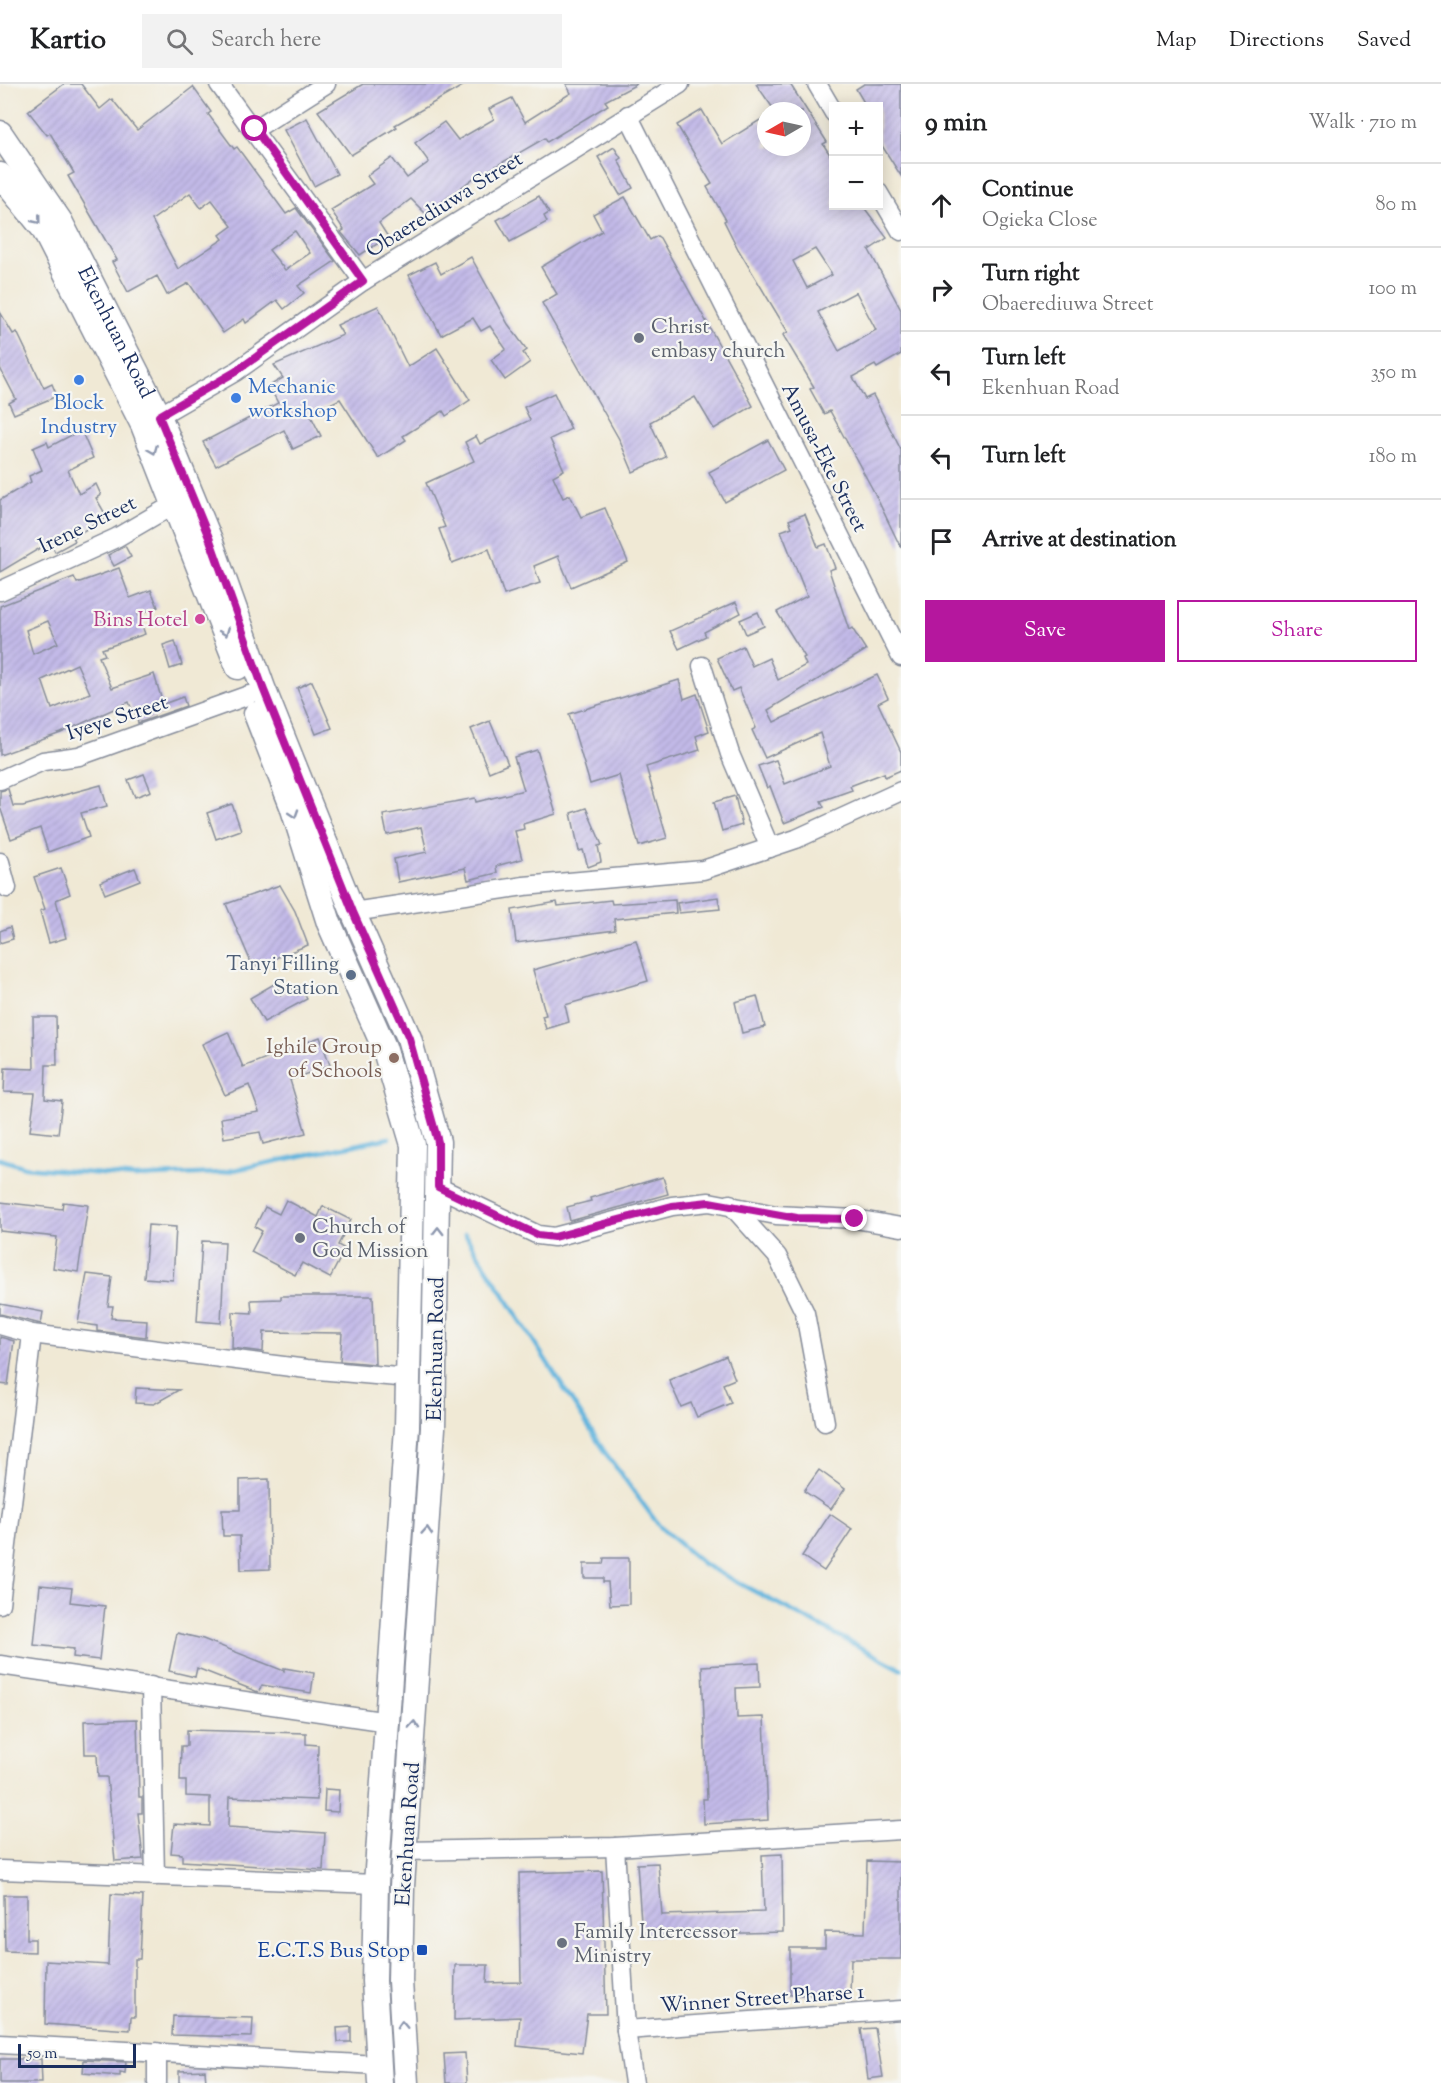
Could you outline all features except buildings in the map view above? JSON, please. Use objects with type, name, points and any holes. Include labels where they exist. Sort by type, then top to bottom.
[{"type":"main road","name":"Ekenhuan Road","points":[[0,133],[60,221],[151,420],[263,688],[353,912],[409,1038],[438,1142],[433,1428],[405,1851],[400,1981],[406,2083]]},
{"type":"main road","name":"Ekenhuan Road","points":[[0,175],[44,228],[151,420]]},
{"type":"main road","name":"Ekenhuan Road","points":[[183,499],[249,695],[292,806],[329,923],[384,1047],[413,1145],[409,1378],[403,1504],[376,1884],[374,1982],[379,2074]]},
{"type":"street","points":[[219,84],[255,129],[363,281]]},
{"type":"street","points":[[255,129],[326,84]]},
{"type":"street","name":"Obaerediuwa Street","points":[[151,420],[235,372],[363,281],[680,84]]},
{"type":"street","points":[[817,84],[829,104]]},
{"type":"street","name":"Amusa-Eke Street","points":[[628,115],[901,657]]},
{"type":"street","points":[[883,199],[901,231]]},
{"type":"street","name":"Irene Street","points":[[0,591],[116,538],[183,499]]},
{"type":"street","points":[[702,666],[730,754],[770,848]]},
{"type":"street","name":"Iyeye Street","points":[[0,780],[43,761],[79,756],[249,695]]},
{"type":"street","points":[[353,912],[524,886],[703,870],[770,848],[901,791]]},
{"type":"street","points":[[0,861],[7,888]]},
{"type":"street","points":[[438,1187],[538,1235],[554,1237],[672,1206],[709,1202],[730,1204],[776,1215],[855,1219],[901,1227]]},
{"type":"street","points":[[730,1204],[777,1256],[805,1312],[825,1422]]},
{"type":"street","points":[[0,1325],[32,1334],[307,1369],[409,1378]]},
{"type":"street","points":[[0,1604],[32,1334]]},
{"type":"street","points":[[0,1665],[388,1722]]},
{"type":"street","points":[[151,1686],[155,1876]]},
{"type":"street","points":[[405,1851],[615,1847],[901,1830]]},
{"type":"street","points":[[615,1847],[626,2030],[633,2083]]},
{"type":"street","points":[[0,1870],[376,1884]]},
{"type":"street","name":"Winner Street Pharse 1","points":[[626,2030],[901,2010]]},
{"type":"street","points":[[0,2044],[157,2052],[379,2074]]},
{"type":"street","points":[[157,2052],[158,2083]]},
{"type":"waterway","points":[[0,1159],[25,1167],[135,1177],[219,1173],[389,1138]]},
{"type":"waterway","points":[[465,1234],[604,1451],[660,1527],[703,1564],[901,1669]]},
{"type":"place","name":"Christ embasy church","points":[[639,338]]},
{"type":"place","name":"Block Industry","points":[[79,380]]},
{"type":"place","name":"Mechanic workshop","points":[[236,398]]},
{"type":"place","name":"Bins Hotel","points":[[200,619]]},
{"type":"place","name":"Tanyi Filling Station","points":[[351,975]]},
{"type":"place","name":"Ighile Group of Schools","points":[[394,1058]]},
{"type":"place","name":"Church of God Mission","points":[[300,1238]]},
{"type":"place","name":"Family Intercessor Ministry","points":[[562,1943]]},
{"type":"place","name":"E.C.T.S Bus Stop","points":[[422,1950]]},
{"type":"route","points":[[255,129],[363,281],[235,372],[159,416],[210,540],[288,751],[353,912],[409,1038],[438,1142],[438,1187],[538,1235],[554,1237],[672,1206],[709,1202],[797,1218],[855,1219]]}]
